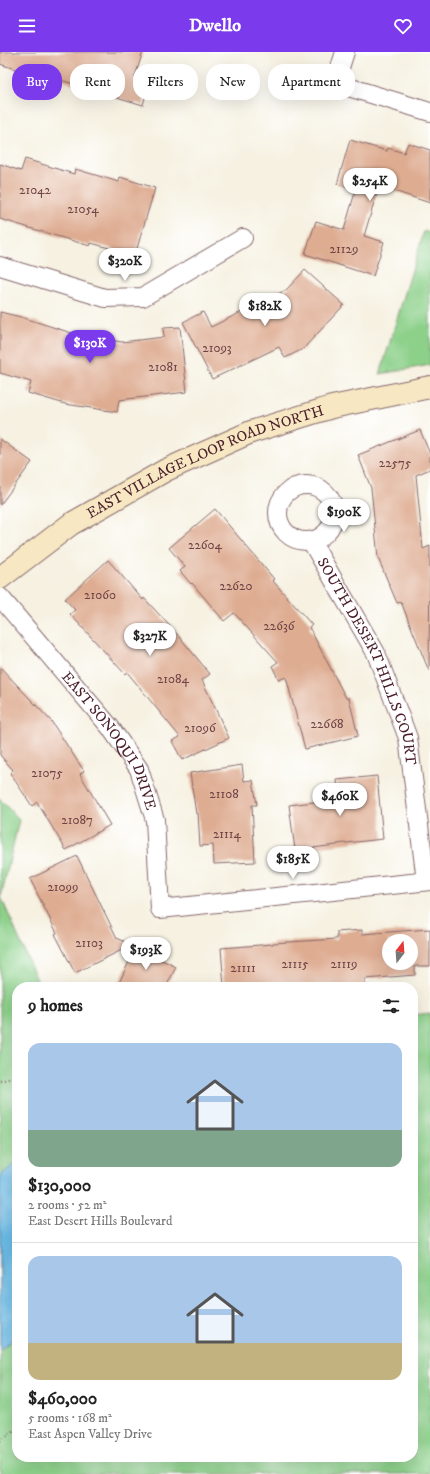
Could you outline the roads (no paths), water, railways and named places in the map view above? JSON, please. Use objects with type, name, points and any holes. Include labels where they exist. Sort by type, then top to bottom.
[{"type":"street","points":[[344,52],[335,83],[430,112]]},
{"type":"street","points":[[0,266],[105,298],[143,297],[243,238]]},
{"type":"street","name":"EAST VILLAGE LOOP ROAD NORTH","points":[[0,578],[71,524],[166,470],[252,432],[332,407],[430,387]]},
{"type":"street","name":"SOUTH DESERT HILLS COURT","points":[[312,541],[376,652],[408,738],[428,881]]},
{"type":"street","name":"EAST SONOQUI DRIVE","points":[[0,597],[110,727],[139,769],[155,820],[160,909],[428,881]]},
{"type":"water","points":[[12,1166],[12,1340],[0,1350],[0,1176]]}]
